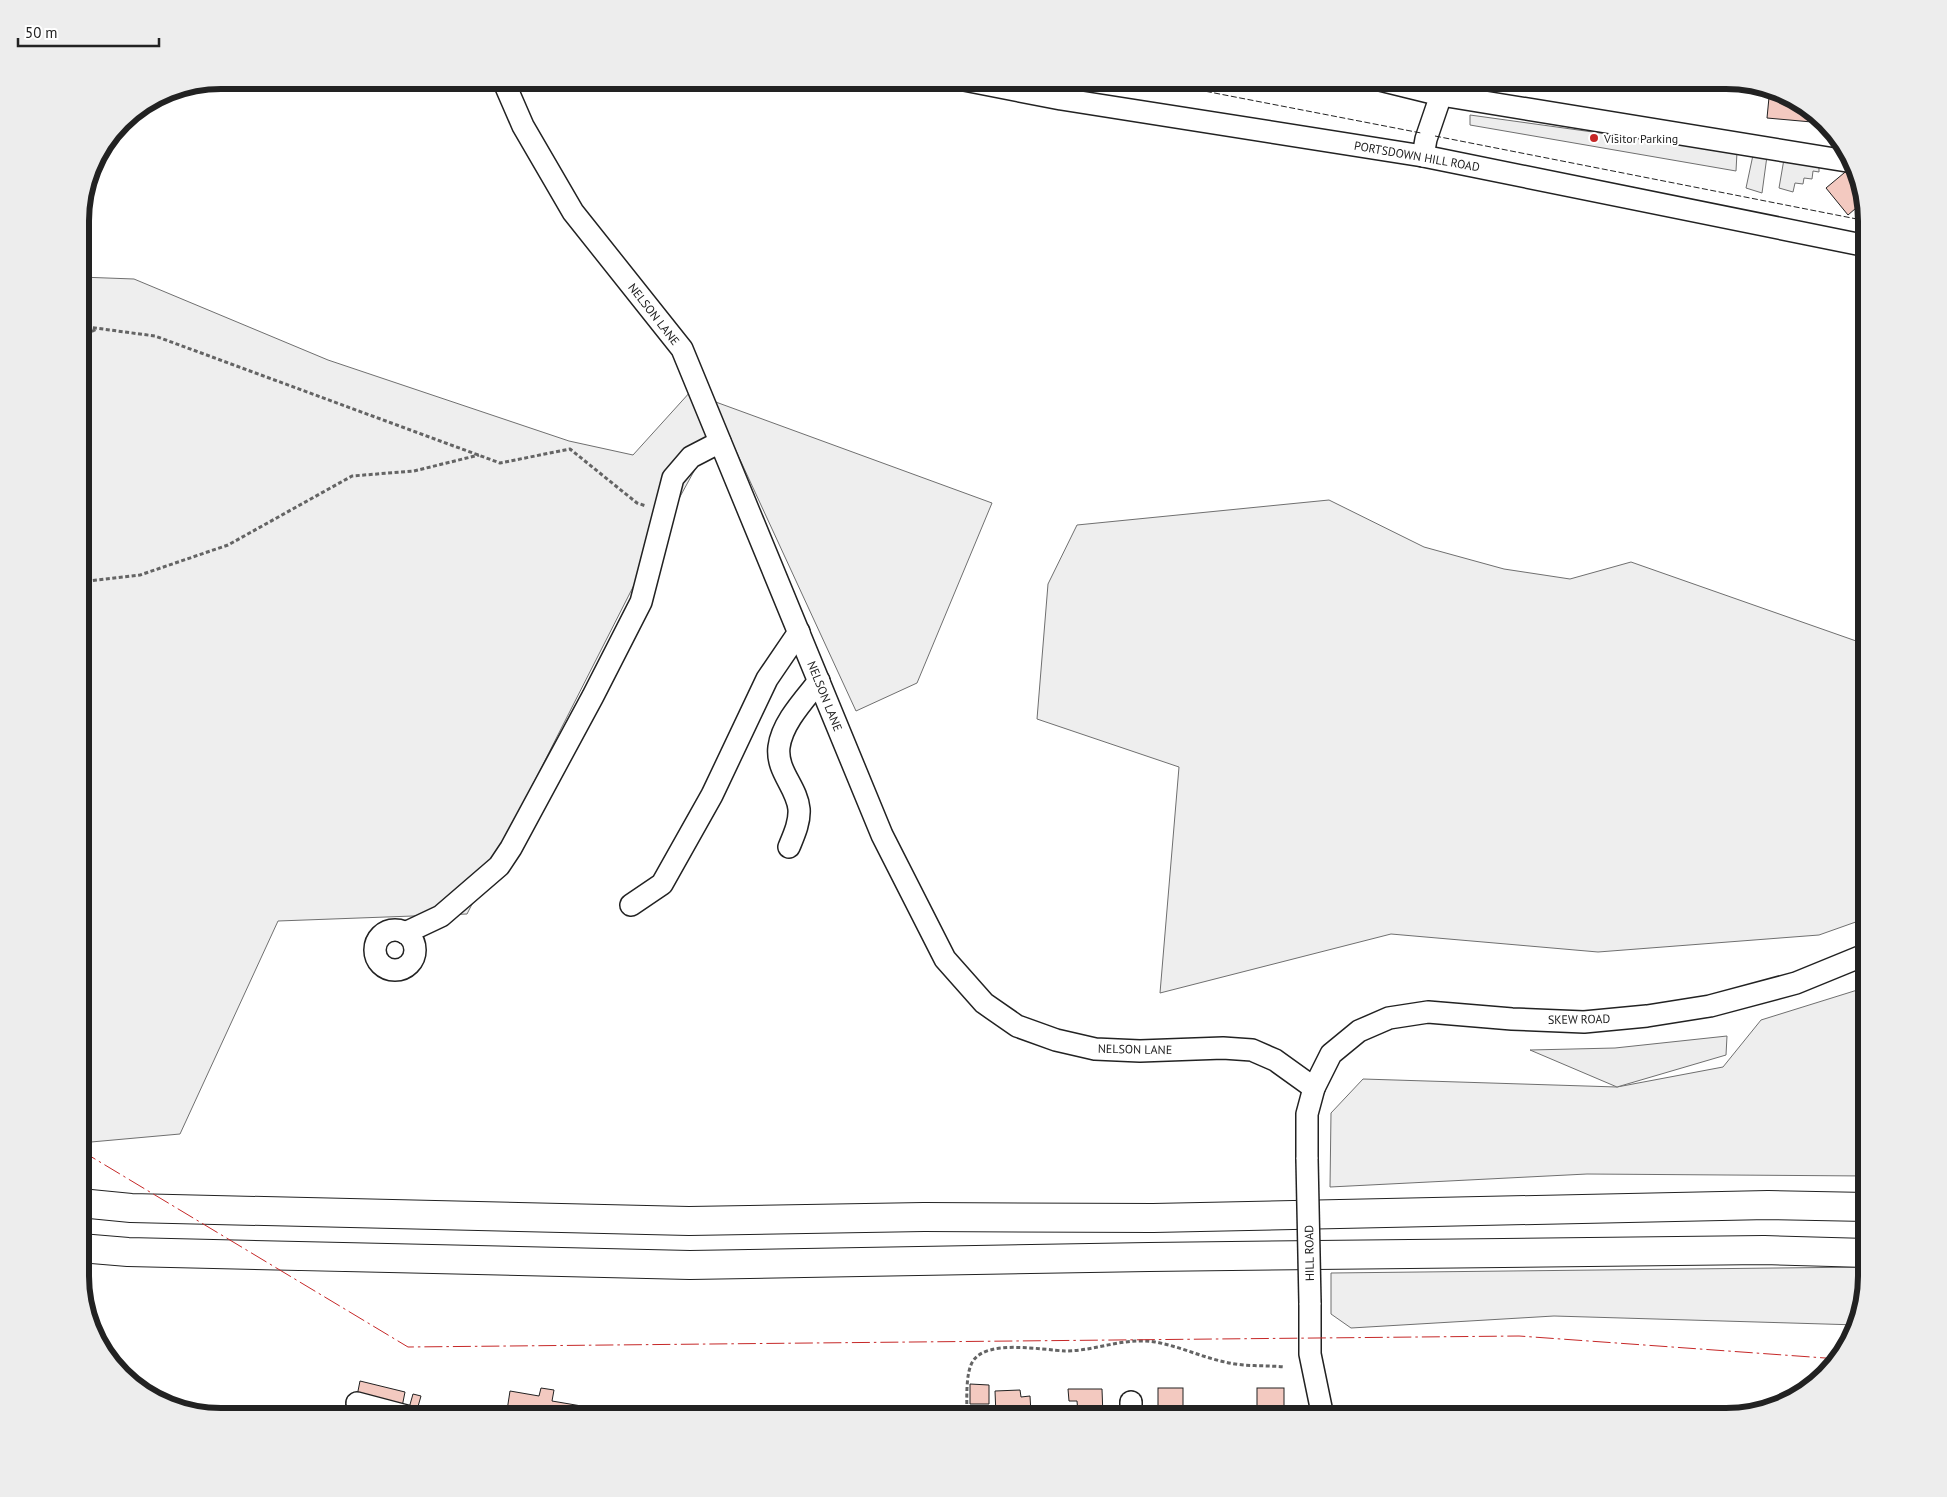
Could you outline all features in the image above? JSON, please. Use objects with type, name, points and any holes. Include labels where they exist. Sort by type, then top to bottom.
[{"type":"highway","points":[[89,1204],[130,1208],[689,1221],[924,1217],[1162,1218],[1768,1205],[1858,1207]]},
{"type":"highway","points":[[89,1249],[128,1252],[690,1265],[1149,1257],[1764,1250],[1858,1253]]},
{"type":"street","name":"NELSON LANE","points":[[507,89],[523,126],[573,212],[682,349],[882,835],[945,958],[984,1003],[1017,1026],[1056,1040],[1095,1049],[1140,1051],[1223,1048],[1252,1050],[1275,1060],[1314,1088]]},
{"type":"street","name":"PORTSDOWN HILL ROAD","points":[[1009,89],[1060,99],[1423,156],[1858,244]]},
{"type":"street","points":[[1414,89],[1441,96],[1844,161]]},
{"type":"street","points":[[1423,156],[1426,139],[1441,96]]},
{"type":"street","points":[[405,933],[441,916],[499,866],[512,848],[641,602],[674,478],[692,457],[720,442]]},
{"type":"street","points":[[631,905],[662,884],[712,795],[767,679],[799,632]]},
{"type":"street","points":[[789,846],[798,824],[799,807],[791,784],[782,770],[779,746],[784,732],[800,705],[819,681]]},
{"type":"street","name":"SKEW ROAD","points":[[1314,1088],[1331,1054],[1359,1032],[1389,1018],[1428,1012],[1512,1019],[1584,1022],[1647,1016],[1710,1006],[1796,983],[1858,958]]},
{"type":"street","name":"HILL ROAD","points":[[1314,1088],[1307,1114],[1306,1160],[1310,1354],[1321,1408]]},
{"type":"street","points":[[356,1403],[375,1408]]},
{"type":"path","points":[[89,328],[155,336],[500,462],[570,449],[637,503],[650,507]]},
{"type":"path","points":[[89,333],[98,329]]},
{"type":"path","points":[[89,581],[140,575],[228,544],[352,476],[414,471],[480,455]]},
{"type":"path","points":[[967,1408],[969,1370],[974,1359],[994,1349],[1038,1348],[1065,1351],[1123,1341],[1155,1342],[1226,1363],[1285,1367]]},
{"type":"shaded area","name":"Visitor Parking","points":[[1470,115],[1737,152],[1736,171],[1470,125]]},
{"type":"shaded area","points":[[1753,155],[1767,156],[1762,193],[1746,188]]},
{"type":"shaded area","points":[[1784,159],[1819,164],[1819,172],[1813,171],[1812,179],[1804,178],[1803,184],[1795,183],[1793,192],[1779,188]]},
{"type":"shaded area","points":[[89,277],[134,279],[328,360],[569,441],[633,455],[691,391],[711,440],[664,526],[467,914],[278,921],[180,1134],[89,1142]]},
{"type":"shaded area","points":[[713,401],[992,503],[917,683],[856,711]]},
{"type":"shaded area","points":[[1329,500],[1424,547],[1504,569],[1570,579],[1631,562],[1858,642],[1858,921],[1819,935],[1598,952],[1391,934],[1160,993],[1179,767],[1037,719],[1048,584],[1077,525]]},
{"type":"shaded area","points":[[1858,990],[1858,1176],[1587,1174],[1330,1187],[1331,1113],[1363,1079],[1617,1087],[1723,1067],[1761,1020]]},
{"type":"shaded area","points":[[1727,1036],[1726,1055],[1617,1087],[1530,1050],[1615,1048]]},
{"type":"shaded area","points":[[1858,1267],[1858,1285],[1856,1302],[1849,1325],[1554,1316],[1351,1328],[1331,1314],[1331,1273]]},
{"type":"building","points":[[1769,96],[1792,106],[1814,122],[1767,118]]},
{"type":"building","points":[[1848,170],[1856,195],[1857,207],[1848,215],[1826,188]]},
{"type":"building","points":[[360,1381],[405,1392],[402,1407],[357,1396]]},
{"type":"building","points":[[970,1384],[989,1385],[989,1404],[970,1404]]},
{"type":"building","points":[[541,1388],[554,1390],[552,1401],[593,1408],[507,1408],[510,1391],[539,1396]]},
{"type":"building","points":[[1158,1388],[1183,1388],[1183,1408],[1158,1408]]},
{"type":"building","points":[[1257,1388],[1284,1388],[1284,1407],[1257,1407]]},
{"type":"building","points":[[1068,1389],[1102,1389],[1103,1408],[1078,1408],[1077,1401],[1069,1401]]},
{"type":"building","points":[[1020,1390],[1021,1397],[1030,1396],[1031,1408],[996,1408],[995,1391]]},
{"type":"building","points":[[413,1394],[421,1396],[418,1408],[409,1408]]},
{"type":"fence","points":[[1194,89],[1421,133]]},
{"type":"fence","points":[[1435,136],[1858,219]]},
{"type":"power","points":[[89,1155],[408,1347],[1519,1336],[1830,1358]]},
{"type":"place","name":"Visitor Parking","points":[[1594,138]]}]
